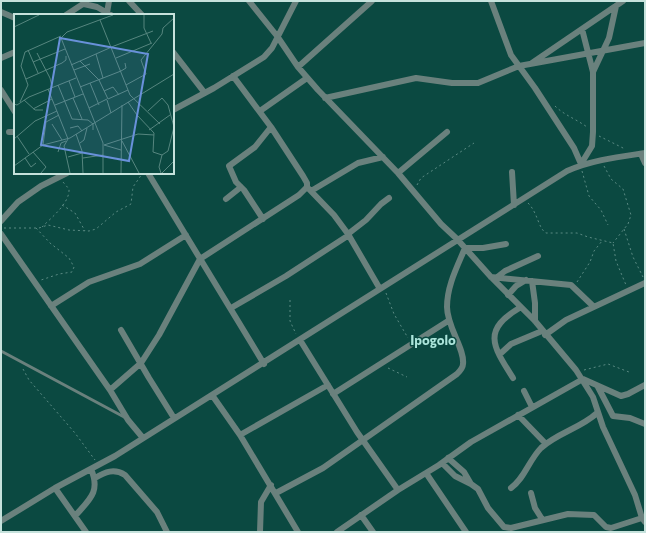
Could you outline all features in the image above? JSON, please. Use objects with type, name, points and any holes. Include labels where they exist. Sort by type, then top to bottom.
[{"type":"street","points":[[109,1],[109,14]]},
{"type":"street","points":[[130,1],[141,14]]},
{"type":"street","points":[[249,1],[277,36],[307,78],[398,173],[441,224],[494,277],[508,295],[535,321],[583,379],[593,397],[597,413],[635,495],[643,520],[611,528],[606,527],[594,515],[568,514],[542,519],[511,528],[504,527],[488,508],[478,489],[472,484],[455,476],[442,463]]},
{"type":"street","points":[[174,109],[264,57],[272,48],[296,1]]},
{"type":"street","points":[[298,67],[372,1]]},
{"type":"street","points":[[491,1],[511,55],[574,148],[580,165]]},
{"type":"street","points":[[532,63],[623,1]]},
{"type":"street","points":[[68,14],[86,2],[109,14]]},
{"type":"street","points":[[593,72],[609,38],[616,6]]},
{"type":"street","points":[[1,12],[14,18]]},
{"type":"street","points":[[580,165],[592,146],[594,132],[593,72],[582,29]]},
{"type":"street","points":[[325,98],[416,78],[452,83],[478,82],[519,66],[532,63],[645,44]]},
{"type":"street","points":[[1,58],[14,52]]},
{"type":"street","points":[[174,53],[204,92]]},
{"type":"street","points":[[233,76],[271,127],[303,176],[309,189],[334,215],[382,288]]},
{"type":"street","points":[[260,112],[307,78]]},
{"type":"street","points":[[1,90],[14,110]]},
{"type":"street","points":[[263,219],[232,175],[230,166],[255,147],[271,127]]},
{"type":"street","points":[[398,173],[447,132]]},
{"type":"street","points":[[1,521],[55,488],[98,465],[264,364],[457,239],[567,171],[580,165],[602,159],[631,155],[643,154],[645,163]]},
{"type":"street","points":[[110,390],[141,363],[159,335],[200,259],[309,189],[358,163],[383,157]]},
{"type":"street","points":[[512,172],[514,205]]},
{"type":"street","points":[[149,174],[264,364]]},
{"type":"street","points":[[1,220],[4,213],[56,176]]},
{"type":"street","points":[[226,199],[241,187]]},
{"type":"street","points":[[231,308],[286,276],[348,235],[389,198]]},
{"type":"street","points":[[1,234],[110,390],[128,420],[143,438]]},
{"type":"street","points":[[51,306],[89,282],[140,264],[186,235]]},
{"type":"street","points":[[465,248],[483,248],[506,244]]},
{"type":"street","points":[[276,493],[323,468],[440,388],[457,374],[462,367],[462,353],[448,321],[447,296],[451,281],[465,248]]},
{"type":"street","points":[[494,277],[538,256]]},
{"type":"street","points":[[494,277],[562,283],[574,286],[593,306]]},
{"type":"street","points":[[508,295],[516,286],[529,280]]},
{"type":"street","points":[[529,280],[535,303],[535,321]]},
{"type":"street","points":[[500,354],[512,344],[544,333],[566,320],[629,290],[644,281]]},
{"type":"street","points":[[513,378],[494,342],[498,325],[505,317],[521,307]]},
{"type":"street","points":[[333,394],[448,321]]},
{"type":"street","points":[[121,330],[174,418]]},
{"type":"street","points":[[300,340],[363,441],[398,490]]},
{"type":"street","points":[[583,379],[621,396],[645,385]]},
{"type":"street","points":[[337,532],[398,490],[442,463],[471,442],[583,379]]},
{"type":"street","points":[[240,435],[328,385]]},
{"type":"street","points":[[598,387],[613,416],[630,418],[645,424]]},
{"type":"street","points":[[524,391],[532,407]]},
{"type":"street","points":[[212,395],[240,435],[297,530],[289,532]]},
{"type":"street","points":[[511,488],[518,483],[534,457],[546,444],[579,424],[589,421],[597,413]]},
{"type":"street","points":[[518,415],[546,444]]},
{"type":"street","points":[[448,458],[464,472],[472,484]]},
{"type":"street","points":[[75,516],[94,494],[94,478],[91,469]]},
{"type":"street","points":[[94,478],[108,471],[120,472],[125,475],[157,512],[166,532]]},
{"type":"street","points":[[426,473],[466,532]]},
{"type":"street","points":[[260,532],[262,502],[271,485]]},
{"type":"street","points":[[55,488],[86,532]]},
{"type":"street","points":[[532,493],[535,508],[542,519]]},
{"type":"street","points":[[361,515],[373,532]]},
{"type":"lane","points":[[1,351],[128,420]]},
{"type":"path","points":[[551,103],[563,113],[574,118],[631,155]]},
{"type":"path","points":[[412,189],[421,178],[474,143]]},
{"type":"path","points":[[602,159],[609,177],[624,191],[631,216],[613,243],[616,261],[629,290]]},
{"type":"path","points":[[580,165],[589,196],[601,210],[608,225]]},
{"type":"path","points":[[1,228],[36,228],[51,225],[69,230],[86,231],[96,229],[116,212],[131,204],[133,188],[141,174]]},
{"type":"path","points":[[41,227],[62,205],[69,191],[56,176]]},
{"type":"path","points":[[523,199],[534,210],[541,228],[546,233],[577,233],[613,243]]},
{"type":"path","points":[[62,205],[75,213],[86,231]]},
{"type":"path","points":[[35,283],[59,274],[72,272],[74,269],[69,258],[50,243],[36,228]]},
{"type":"path","points":[[624,228],[633,257],[644,281]]},
{"type":"path","points":[[574,286],[590,262],[594,249],[602,241]]},
{"type":"path","points":[[382,288],[394,314],[412,344]]},
{"type":"path","points":[[290,300],[290,321],[300,340]]},
{"type":"path","points":[[20,361],[24,372],[75,433],[98,465]]},
{"type":"path","points":[[381,363],[407,377]]},
{"type":"path","points":[[576,370],[590,369],[608,364],[628,372]]},
{"type":"district","name":"Ipogolo","points":[[433,340]]}]
